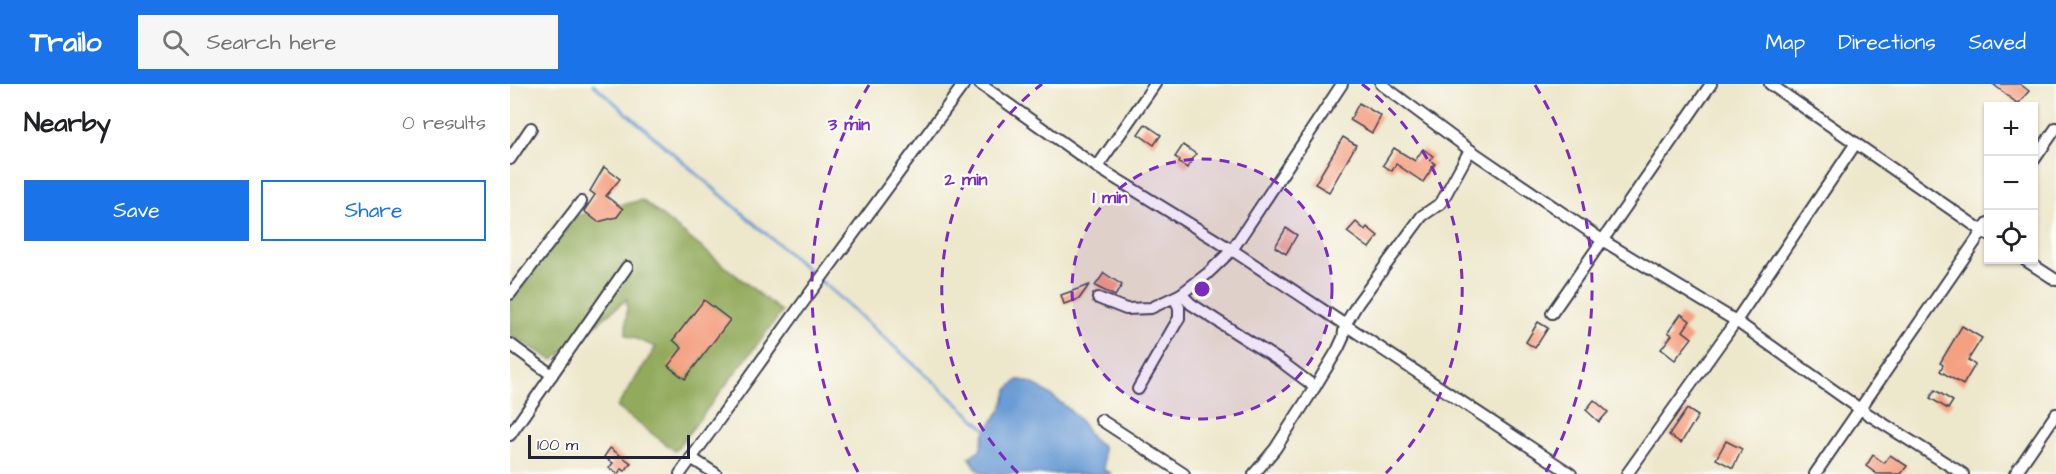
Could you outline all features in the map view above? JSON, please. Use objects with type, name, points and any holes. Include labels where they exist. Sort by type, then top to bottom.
[{"type":"street","points":[[680,474],[964,84]]},
{"type":"street","points":[[980,84],[1096,167],[1232,250],[1571,474]]},
{"type":"street","points":[[1096,167],[1155,84]]},
{"type":"street","points":[[1098,298],[1126,309],[1151,308],[1177,296],[1206,274],[1232,250],[1342,84]]},
{"type":"street","points":[[1381,84],[1470,150],[1602,240],[1736,321],[1860,409],[1963,474]]},
{"type":"street","points":[[1552,313],[1711,84]]},
{"type":"street","points":[[1770,84],[1984,228]]},
{"type":"street","points":[[510,159],[531,128]]},
{"type":"street","points":[[2037,156],[2056,128]]},
{"type":"street","points":[[1627,474],[1736,321],[1856,143]]},
{"type":"street","points":[[1254,474],[1275,449],[1315,387],[1338,349],[1343,338],[1344,325],[1358,303],[1422,216],[1441,203],[1470,150]]},
{"type":"street","points":[[510,294],[581,202]]},
{"type":"street","points":[[1815,474],[1984,234]]},
{"type":"street","points":[[2031,264],[2056,280]]},
{"type":"street","points":[[510,435],[627,267]]},
{"type":"street","points":[[1177,296],[1283,363],[1315,387]]},
{"type":"street","points":[[1138,389],[1179,318],[1177,296]]},
{"type":"street","points":[[510,344],[552,375]]},
{"type":"street","points":[[2015,474],[2056,414]]},
{"type":"street","points":[[1101,420],[1184,474]]},
{"type":"street","points":[[691,458],[716,474]]},
{"type":"green space","points":[[642,200],[782,312],[675,451],[617,407],[656,347],[626,335],[627,299],[553,360],[510,335],[510,302],[576,216]]},
{"type":"water","points":[[1018,380],[1041,388],[1082,422],[1091,437],[1103,447],[1104,470],[1112,474],[984,474],[978,470],[969,457],[980,450],[984,434],[1002,408],[1008,389]]},
{"type":"building","points":[[1993,84],[2020,84],[2029,91],[2020,102],[2016,102]]},
{"type":"building","points":[[1359,103],[1381,116],[1372,133],[1350,120]]},
{"type":"building","points":[[1145,124],[1161,135],[1154,145],[1138,134]]},
{"type":"building","points":[[1343,137],[1356,145],[1329,192],[1315,184]]},
{"type":"building","points":[[1183,145],[1196,154],[1187,168],[1175,157]]},
{"type":"building","points":[[1394,148],[1415,161],[1423,149],[1433,156],[1430,160],[1435,164],[1423,182],[1396,164],[1392,171],[1383,165]]},
{"type":"building","points":[[604,167],[620,179],[606,196],[623,209],[617,217],[598,222],[584,211],[595,195],[590,191]]},
{"type":"building","points":[[1356,222],[1365,230],[1367,227],[1378,236],[1369,248],[1347,232]]},
{"type":"building","points":[[1286,228],[1297,235],[1286,254],[1275,247]]},
{"type":"building","points":[[1104,273],[1122,285],[1115,296],[1095,286]]},
{"type":"building","points":[[1089,285],[1079,299],[1064,304],[1061,295]]},
{"type":"building","points":[[704,300],[730,320],[685,379],[668,366],[682,348],[673,340]]},
{"type":"building","points":[[1681,314],[1690,321],[1683,331],[1692,338],[1675,360],[1661,349],[1672,335],[1668,332]]},
{"type":"building","points":[[1538,322],[1548,328],[1535,348],[1526,342]]},
{"type":"building","points":[[1962,326],[1982,338],[1968,360],[1975,365],[1963,385],[1940,371],[1943,365],[1940,363]]},
{"type":"building","points":[[1935,390],[1953,401],[1948,409],[1930,398]]},
{"type":"building","points":[[1594,400],[1608,412],[1599,422],[1586,410]]},
{"type":"building","points":[[1687,409],[1698,416],[1681,443],[1669,435]]},
{"type":"building","points":[[1726,441],[1742,449],[1733,468],[1716,459]]},
{"type":"building","points":[[610,448],[631,463],[625,471],[621,469],[618,474],[609,468],[613,463],[604,457]]},
{"type":"building","points":[[1873,455],[1884,463],[1890,455],[1907,466],[1901,474],[1877,474],[1866,466]]},
{"type":"waterway","points":[[593,84],[838,296],[988,431]]}]
